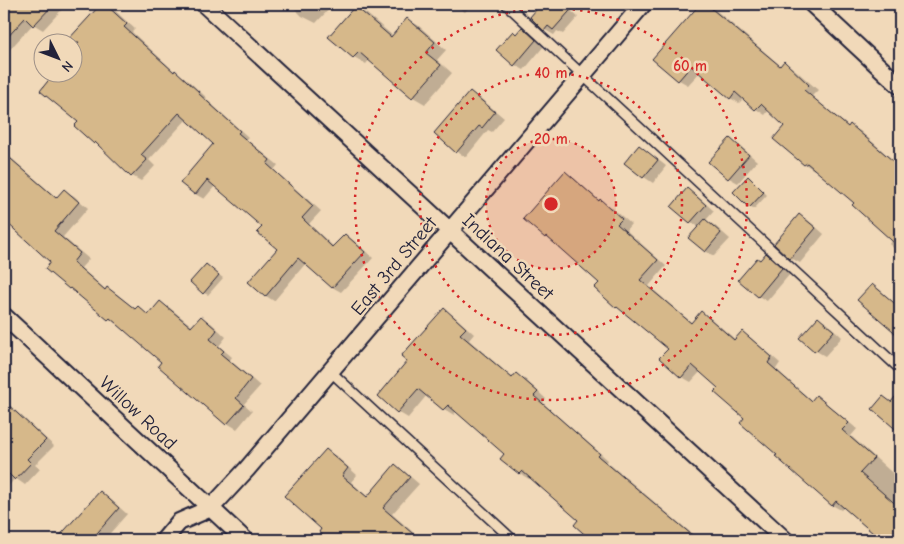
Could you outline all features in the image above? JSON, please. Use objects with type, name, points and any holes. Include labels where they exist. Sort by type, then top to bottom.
[{"type":"street","name":"Indiana Street","points":[[204,4],[785,540]]},
{"type":"street","name":"East 3rd Street","points":[[164,540],[179,522],[211,508],[247,468],[643,4]]},
{"type":"street","points":[[812,4],[900,86]]},
{"type":"street","name":"Willow Road","points":[[4,316],[245,540]]},
{"type":"lane","points":[[506,4],[900,369]]},
{"type":"lane","points":[[330,371],[514,540]]},
{"type":"building","points":[[9,4],[54,4],[33,26],[25,18],[4,41],[4,10]]},
{"type":"building","points":[[101,4],[105,4],[127,24],[124,27],[199,92],[240,131],[238,133],[270,160],[267,164],[313,206],[302,218],[332,247],[345,234],[365,252],[332,288],[298,258],[265,297],[248,282],[277,249],[257,232],[262,227],[207,180],[195,195],[180,183],[213,144],[179,113],[141,155],[147,160],[131,177],[95,142],[94,144],[74,126],[78,122],[40,91],[47,82],[82,82],[82,32],[75,32]]},
{"type":"building","points":[[541,4],[576,4],[553,30],[548,26],[544,31],[530,17]]},
{"type":"building","points":[[700,4],[706,4],[780,66],[784,61],[809,85],[804,90],[848,127],[850,124],[900,167],[900,248],[852,205],[854,203],[807,163],[804,165],[773,139],[784,126],[761,104],[755,110],[735,92],[730,99],[691,66],[678,81],[652,59]]},
{"type":"building","points":[[355,6],[391,37],[407,18],[435,42],[426,53],[441,65],[412,98],[359,52],[353,58],[328,37]]},
{"type":"building","points":[[522,27],[536,40],[514,66],[496,50],[513,31],[516,34]]},
{"type":"building","points":[[470,91],[495,112],[482,128],[479,126],[456,153],[434,133]]},
{"type":"building","points":[[730,138],[749,155],[728,179],[708,162]]},
{"type":"building","points":[[639,145],[658,160],[643,178],[624,163]]},
{"type":"building","points":[[4,153],[56,198],[64,189],[79,202],[54,231],[80,253],[73,262],[105,290],[107,287],[135,309],[138,306],[148,315],[160,301],[191,327],[201,316],[217,330],[210,339],[224,351],[221,354],[251,379],[236,398],[244,405],[226,425],[158,366],[161,362],[110,318],[108,320],[45,269],[50,262],[4,220]]},
{"type":"building","points":[[565,171],[622,219],[617,224],[658,260],[640,280],[691,323],[701,311],[734,340],[742,331],[772,357],[768,363],[811,401],[816,395],[849,423],[842,430],[874,458],[860,473],[900,508],[900,540],[881,540],[836,501],[832,506],[740,423],[744,418],[714,392],[718,388],[692,365],[681,378],[659,358],[668,349],[616,308],[594,288],[599,283],[546,236],[545,238],[523,219]]},
{"type":"building","points":[[748,176],[764,192],[749,208],[733,192]]},
{"type":"building","points":[[687,188],[706,205],[690,223],[671,207]]},
{"type":"building","points":[[799,214],[816,228],[790,259],[774,244]]},
{"type":"building","points":[[705,219],[721,233],[705,252],[688,238]]},
{"type":"building","points":[[766,253],[782,268],[758,297],[738,280],[757,258],[760,260]]},
{"type":"building","points":[[206,264],[219,275],[203,294],[190,282]]},
{"type":"building","points":[[872,284],[900,308],[900,337],[857,300]]},
{"type":"building","points":[[444,308],[466,328],[460,334],[512,378],[516,373],[538,392],[534,396],[600,454],[598,456],[698,540],[591,540],[574,525],[578,520],[522,471],[519,474],[500,459],[504,454],[448,405],[443,410],[418,389],[397,413],[378,396],[407,361],[401,356]]},
{"type":"building","points":[[818,317],[834,331],[815,352],[799,338]]},
{"type":"building","points":[[900,391],[900,433],[872,409],[883,396],[891,402]]},
{"type":"building","points":[[4,401],[46,440],[27,459],[31,463],[15,480],[4,469]]},
{"type":"building","points":[[326,449],[348,468],[342,476],[367,497],[395,464],[410,477],[383,508],[420,540],[329,540],[319,532],[321,529],[284,496]]},
{"type":"building","points":[[100,491],[119,508],[91,540],[56,540]]}]
